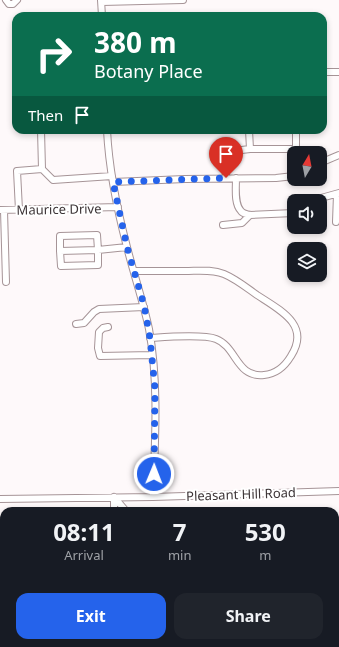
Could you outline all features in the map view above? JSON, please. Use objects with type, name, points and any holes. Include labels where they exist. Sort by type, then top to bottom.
[{"type":"street","points":[[6,0],[9,4],[13,4],[17,0]]},
{"type":"street","points":[[102,12],[102,1],[183,0]]},
{"type":"street","points":[[327,72],[339,72]]},
{"type":"street","points":[[41,134],[42,169],[53,180],[287,177]]},
{"type":"street","points":[[107,134],[112,179],[127,247],[144,307],[150,338],[155,389],[153,497]]},
{"type":"street","points":[[248,134],[250,149]]},
{"type":"street","points":[[296,134],[296,146]]},
{"type":"street","points":[[226,178],[225,152],[250,149],[287,150]]},
{"type":"street","points":[[327,160],[339,155]]},
{"type":"street","points":[[19,210],[17,171],[42,169]]},
{"type":"street","points":[[236,178],[237,204],[240,211],[250,215],[287,213]]},
{"type":"street","points":[[327,197],[338,194],[336,222]]},
{"type":"street","name":"Maurice Drive","points":[[2,210],[118,207]]},
{"type":"street","points":[[2,210],[6,282]]},
{"type":"street","points":[[223,225],[242,223],[250,215]]},
{"type":"street","points":[[97,235],[98,250],[98,264],[61,266],[60,236],[97,235]]},
{"type":"street","points":[[60,251],[98,250],[127,247]]},
{"type":"street","points":[[134,271],[207,271],[224,274],[283,312],[293,323],[297,333],[296,345],[288,360],[277,371],[263,375],[254,374],[243,368],[228,347],[215,339],[204,337],[150,338]]},
{"type":"street","points":[[76,324],[84,323],[96,310],[99,309],[144,307]]},
{"type":"street","points":[[108,327],[103,328],[98,332],[98,348],[100,356],[152,355]]},
{"type":"street","name":"Pleasant Hill Road","points":[[0,499],[153,497],[339,491]]},
{"type":"street","points":[[114,497],[114,507]]},
{"type":"street","points":[[114,497],[123,507]]},
{"type":"route","points":[[154,474],[155,389],[150,338],[144,305],[127,247],[113,182],[226,178]]}]
